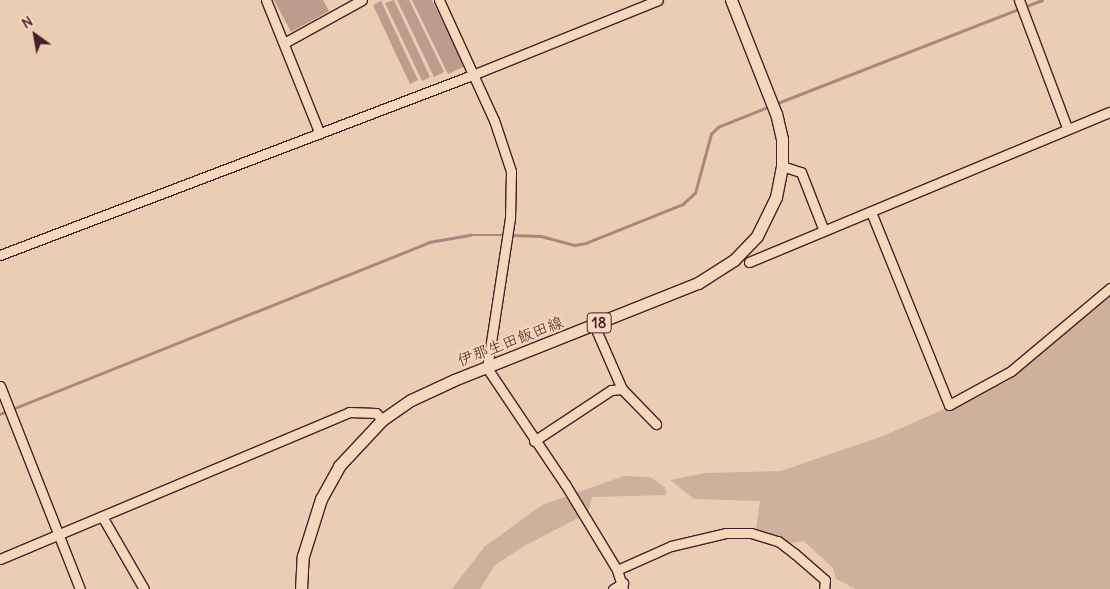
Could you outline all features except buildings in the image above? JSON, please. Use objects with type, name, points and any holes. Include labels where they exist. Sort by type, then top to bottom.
[{"type":"main road","name":"伊那生田飯田線","points":[[301,589],[308,535],[324,492],[353,448],[382,420],[410,400],[698,283],[734,260],[766,222],[776,197],[782,166],[782,139],[776,114],[731,0]]},
{"type":"street","points":[[266,0],[320,134]]},
{"type":"street","points":[[284,43],[362,0]]},
{"type":"street","points":[[439,0],[475,74],[504,145],[512,193],[487,368],[534,441],[565,484],[617,570],[623,586],[613,589]]},
{"type":"street","points":[[0,255],[475,74],[658,0]]},
{"type":"street","points":[[1019,0],[1067,128]]},
{"type":"street","points":[[749,262],[1067,128],[1110,112]]},
{"type":"street","points":[[782,166],[801,172],[824,231]]},
{"type":"street","points":[[871,212],[949,405],[1011,371],[1110,288]]},
{"type":"street","points":[[594,325],[622,389],[656,424]]},
{"type":"street","points":[[0,386],[61,536],[80,589]]},
{"type":"street","points":[[534,441],[611,390],[622,389]]},
{"type":"street","points":[[0,560],[61,536],[349,412],[370,412],[382,420]]},
{"type":"street","points":[[103,518],[144,589]]},
{"type":"street","points":[[617,570],[671,546],[726,533],[751,533],[778,540],[794,552],[825,580],[824,589]]},
{"type":"shaded area","points":[[1110,294],[1110,589],[856,589],[836,579],[833,568],[804,541],[792,543],[756,529],[760,501],[694,499],[670,480],[706,473],[781,471],[883,436],[1006,382]]},
{"type":"shaded area","points":[[624,476],[650,477],[665,487],[666,495],[592,497],[588,513],[524,546],[495,565],[480,589],[452,589],[484,547],[542,505]]},
{"type":"waterway","points":[[1024,7],[1042,0]]},
{"type":"waterway","points":[[775,104],[1019,9]]},
{"type":"waterway","points":[[510,235],[541,236],[574,245],[586,243],[683,204],[695,193],[711,134],[718,127],[770,106]]},
{"type":"waterway","points":[[0,414],[429,242],[470,235],[505,235]]}]
